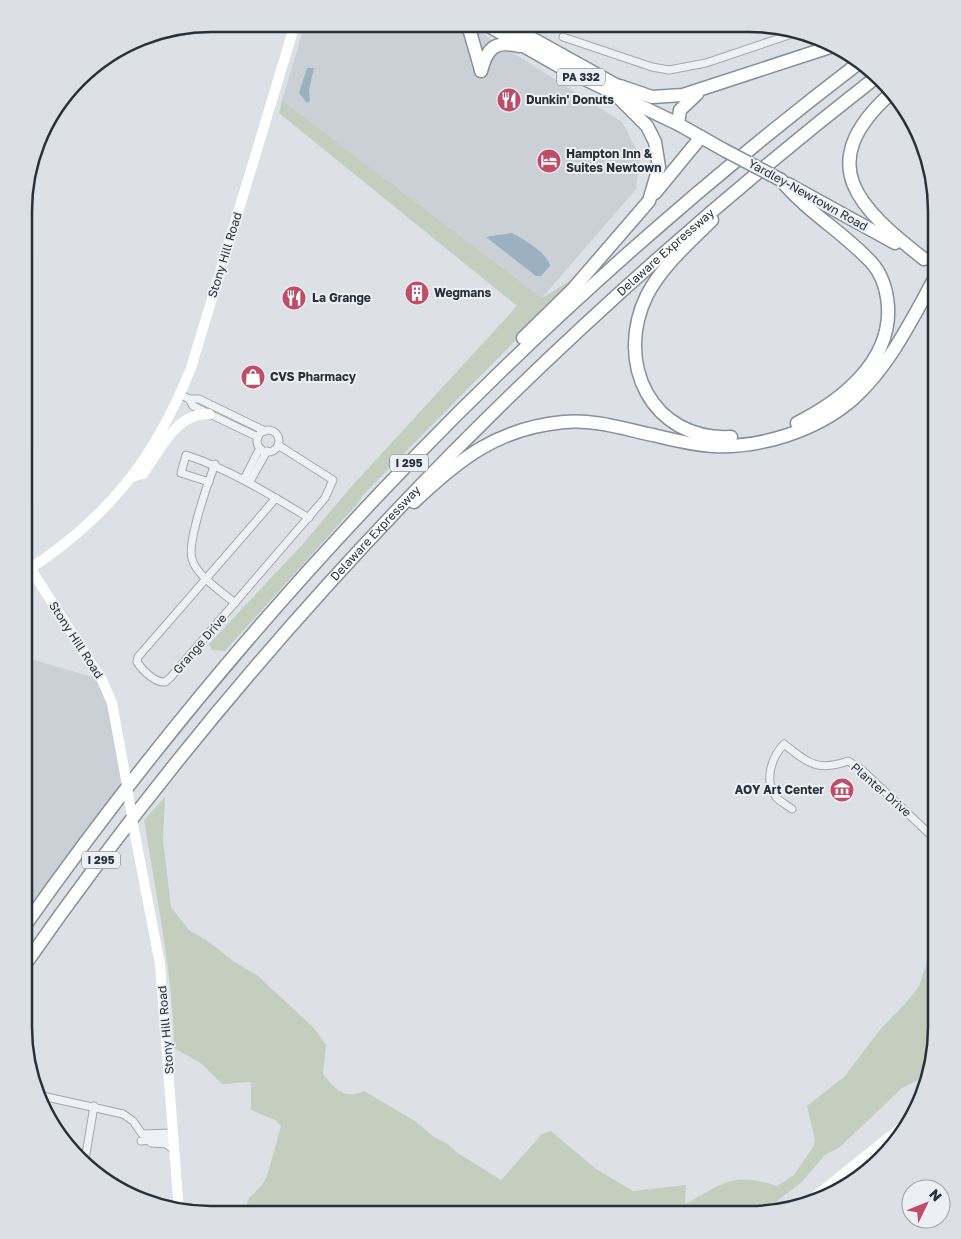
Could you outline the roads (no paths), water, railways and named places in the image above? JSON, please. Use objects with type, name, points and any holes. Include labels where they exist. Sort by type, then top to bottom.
[{"type":"highway","points":[[470,32],[481,71],[484,58],[491,48],[502,43],[527,47]]},
{"type":"highway","name":"Yardley-Newtown Road","points":[[501,32],[527,47],[618,91]]},
{"type":"highway","name":"Yardley-Newtown Road","points":[[520,32],[618,91],[928,261]]},
{"type":"highway","points":[[618,91],[661,97],[705,88],[823,48]]},
{"type":"highway","name":"Delaware Expressway","points":[[32,916],[115,803],[227,665],[347,529],[440,431],[540,334],[667,219],[789,116],[854,67]]},
{"type":"highway","name":"Delaware Expressway","points":[[32,955],[91,872],[181,756],[326,585],[480,423],[642,271],[796,140],[871,81]]},
{"type":"highway","points":[[678,124],[678,115],[684,104],[705,88]]},
{"type":"highway","points":[[618,91],[647,126],[655,142],[659,167],[649,201]]},
{"type":"highway","points":[[887,97],[872,111],[858,131],[851,151],[850,171],[856,192],[870,213],[924,259]]},
{"type":"highway","points":[[440,431],[482,379],[573,289],[701,137]]},
{"type":"highway","points":[[781,180],[808,209],[872,264],[885,288],[888,300],[888,322],[884,336],[874,359],[858,379],[846,391],[809,417],[780,429],[747,436],[718,438],[698,434],[676,424],[664,415],[641,383],[637,370],[634,344],[639,314],[648,293],[674,257],[735,198],[782,158],[796,140]]},
{"type":"highway","points":[[181,756],[360,557],[430,487],[466,456],[512,432],[566,422],[609,425],[713,446],[764,442],[794,433],[833,414],[866,386],[895,348],[928,290]]},
{"type":"street","name":"Stony Hill Road","points":[[32,566],[89,523],[132,477],[185,396],[194,359],[293,32]]},
{"type":"street","points":[[563,37],[652,67],[669,70],[706,63],[785,36]]},
{"type":"street","points":[[185,396],[193,406],[258,437],[264,450]]},
{"type":"street","points":[[185,396],[199,399],[265,431],[275,432],[279,438],[278,445],[274,450],[264,450]]},
{"type":"street","points":[[132,477],[143,474],[173,431],[188,418],[200,414],[209,414]]},
{"type":"street","points":[[258,437],[265,431]]},
{"type":"street","name":"Grange Drive","points":[[276,498],[138,657],[137,662],[140,667],[159,682],[165,682],[326,498],[333,480],[278,445]]},
{"type":"street","points":[[247,481],[264,450]]},
{"type":"street","points":[[208,482],[181,473],[186,455],[215,464],[309,518]]},
{"type":"street","points":[[215,464],[208,482],[192,543],[192,560],[206,579],[236,603]]},
{"type":"street","name":"Stony Hill Road","points":[[32,577],[102,680],[112,703],[160,964],[178,1203]]},
{"type":"street","name":"Planter Drive","points":[[792,809],[777,798],[770,786],[774,759],[784,744],[810,765],[832,766],[848,761],[862,770],[928,832]]},
{"type":"street","points":[[46,1097],[94,1106],[129,1117],[142,1138],[151,1143],[166,1144],[174,1150]]},
{"type":"street","points":[[87,1155],[94,1106]]},
{"type":"street","points":[[822,1191],[892,1134]]},
{"type":"street","points":[[142,1138],[173,1136]]},
{"type":"street","points":[[875,1148],[878,1152]]},
{"type":"water","points":[[307,68],[314,68],[309,90],[310,101],[307,103],[299,93]]},
{"type":"water","points":[[512,233],[545,256],[550,266],[541,276],[536,276],[486,237]]},
{"type":"place","name":"Dunkin' Donuts","points":[[509,100]]},
{"type":"place","name":"Hampton Inn & Suites Newtown","points":[[549,161]]},
{"type":"place","name":"Wegmans","points":[[417,293]]},
{"type":"place","name":"La Grange","points":[[294,298]]},
{"type":"place","name":"CVS Pharmacy","points":[[253,377]]},
{"type":"place","name":"AOY Art Center","points":[[842,790]]}]
